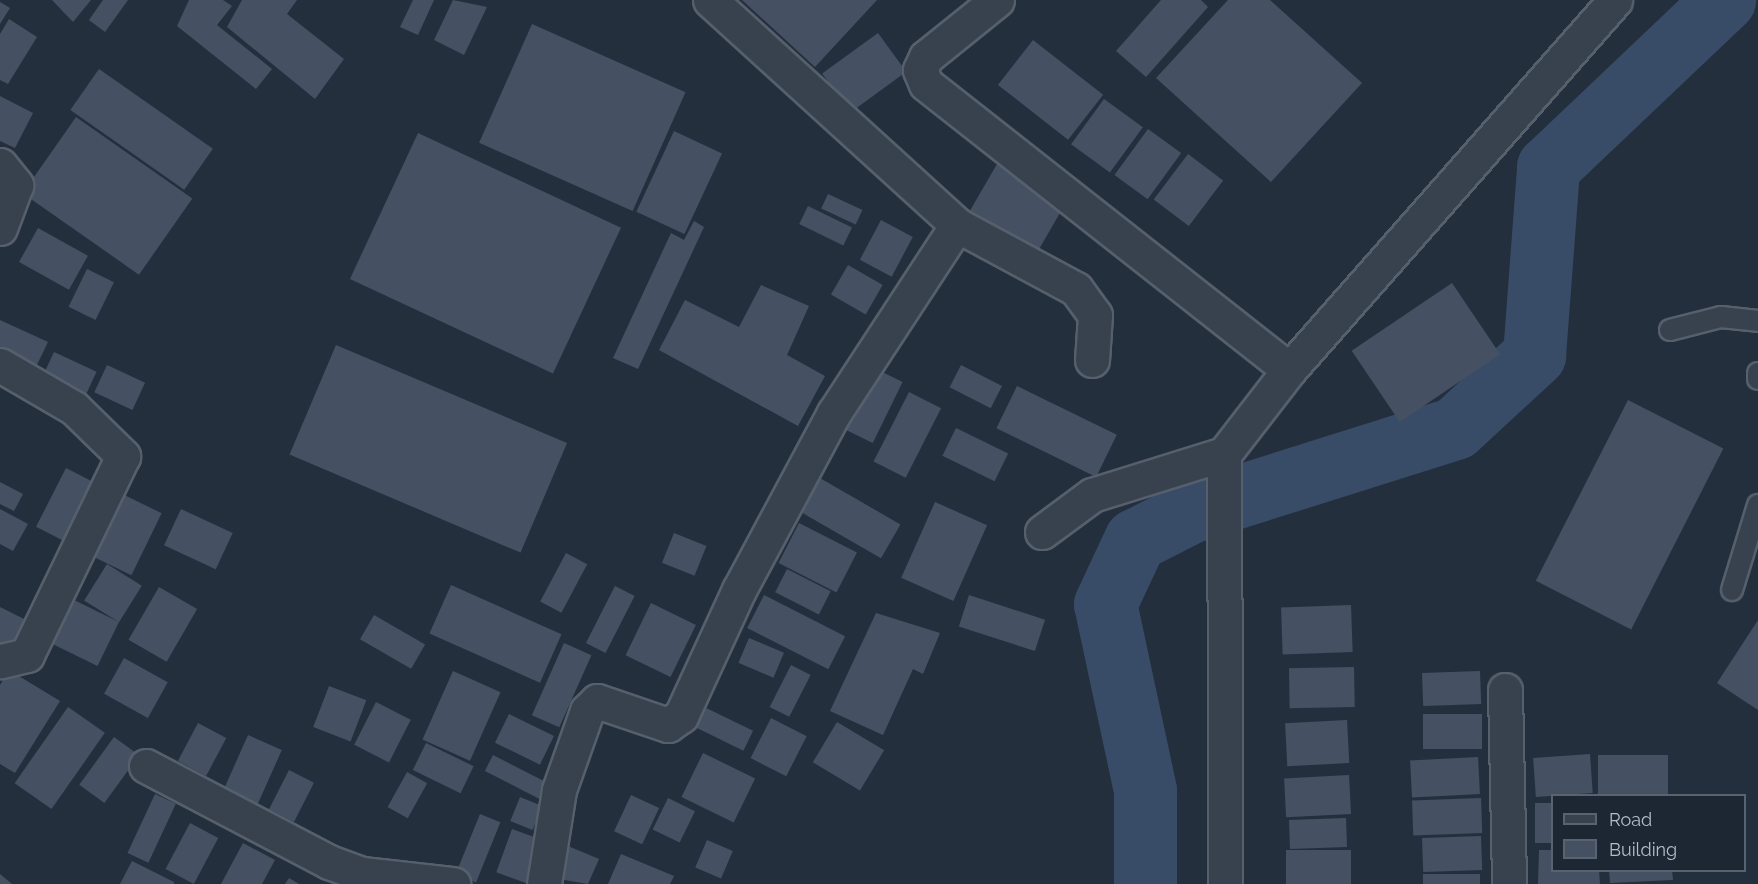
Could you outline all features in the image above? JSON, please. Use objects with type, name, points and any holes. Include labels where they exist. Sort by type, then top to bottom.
[{"type":"street","points":[[710,0],[957,225],[1076,289],[1095,315],[1092,360]]},
{"type":"street","points":[[997,0],[927,57],[920,70],[926,84],[1289,370]]},
{"type":"street","points":[[1225,884],[1224,464],[1289,370],[1615,0]]},
{"type":"street","points":[[0,165],[16,185],[0,228]]},
{"type":"street","points":[[544,884],[559,790],[587,711],[597,701],[668,725],[681,716],[739,590],[834,413],[957,225]]},
{"type":"street","points":[[0,365],[74,408],[123,456],[27,655],[0,661]]},
{"type":"street","points":[[1042,532],[1092,495],[1224,464]]},
{"type":"street","points":[[1505,690],[1509,884]]},
{"type":"street","points":[[146,766],[330,862],[362,874],[453,884]]},
{"type":"lane","points":[[1670,330],[1721,317],[1758,321]]},
{"type":"lane","points":[[1758,374],[1758,379]]},
{"type":"lane","points":[[1732,590],[1758,505]]},
{"type":"building","points":[[52,0],[91,0],[73,22]]},
{"type":"building","points":[[103,0],[128,0],[105,32],[89,20]]},
{"type":"building","points":[[189,0],[223,0],[232,6],[217,25],[272,69],[256,89],[177,26]]},
{"type":"building","points":[[242,0],[297,0],[287,14],[344,59],[315,99],[227,27]]},
{"type":"building","points":[[413,0],[434,0],[418,35],[400,27]]},
{"type":"building","points":[[453,0],[487,7],[464,55],[434,40]]},
{"type":"building","points":[[742,0],[877,0],[815,67]]},
{"type":"building","points":[[1161,0],[1201,0],[1208,7],[1146,77],[1116,51]]},
{"type":"building","points":[[1228,0],[1270,0],[1362,83],[1271,182],[1156,78]]},
{"type":"building","points":[[0,2],[10,8],[0,24]]},
{"type":"building","points":[[9,19],[37,37],[8,84],[0,80],[0,34]]},
{"type":"building","points":[[532,24],[685,92],[633,211],[479,143]]},
{"type":"building","points":[[878,33],[906,72],[850,112],[822,74]]},
{"type":"building","points":[[1033,40],[1103,95],[1068,140],[998,85]]},
{"type":"building","points":[[99,69],[213,149],[184,190],[70,110]]},
{"type":"building","points":[[0,96],[33,113],[15,148],[0,141]]},
{"type":"building","points":[[1104,99],[1143,127],[1110,173],[1071,144]]},
{"type":"building","points":[[76,117],[192,198],[139,275],[23,193]]},
{"type":"building","points":[[1148,129],[1181,153],[1148,199],[1114,175]]},
{"type":"building","points":[[674,131],[722,153],[684,234],[636,212]]},
{"type":"building","points":[[418,133],[621,228],[553,374],[350,279]]},
{"type":"building","points":[[1188,154],[1223,180],[1189,226],[1154,200]]},
{"type":"building","points":[[997,164],[1065,203],[1035,256],[966,217]]},
{"type":"building","points":[[828,194],[862,210],[856,225],[821,209]]},
{"type":"building","points":[[808,206],[852,227],[843,245],[799,224]]},
{"type":"building","points":[[881,220],[913,237],[892,277],[860,260]]},
{"type":"building","points":[[694,221],[704,227],[638,369],[613,358],[671,233],[684,240]]},
{"type":"building","points":[[38,228],[88,256],[69,290],[19,262]]},
{"type":"building","points":[[848,265],[883,285],[866,314],[831,294]]},
{"type":"building","points":[[87,269],[114,282],[96,320],[69,307]]},
{"type":"building","points":[[1452,283],[1500,354],[1400,422],[1352,351]]},
{"type":"building","points":[[761,285],[809,306],[787,355],[825,376],[798,426],[659,350],[685,300],[739,327]]},
{"type":"building","points":[[0,320],[48,342],[35,369],[0,353]]},
{"type":"building","points":[[336,345],[567,443],[521,553],[290,455]]},
{"type":"building","points":[[54,352],[97,372],[83,401],[40,381]]},
{"type":"building","points":[[107,365],[145,383],[132,410],[94,392]]},
{"type":"building","points":[[961,365],[1002,386],[991,408],[950,387]]},
{"type":"building","points":[[872,367],[903,382],[873,443],[842,428]]},
{"type":"building","points":[[1017,386],[1117,435],[1096,477],[996,428]]},
{"type":"building","points":[[909,392],[941,408],[906,478],[874,461]]},
{"type":"building","points":[[1628,400],[1723,449],[1631,629],[1536,581]]},
{"type":"building","points":[[956,428],[1008,453],[995,481],[942,456]]},
{"type":"building","points":[[66,468],[102,486],[72,545],[36,527]]},
{"type":"building","points":[[813,474],[900,524],[881,558],[794,508]]},
{"type":"building","points":[[0,482],[23,494],[14,511],[0,504]]},
{"type":"building","points":[[114,490],[162,513],[131,575],[84,552]]},
{"type":"building","points":[[935,502],[987,525],[953,601],[901,578]]},
{"type":"building","points":[[0,509],[28,524],[13,551],[0,544]]},
{"type":"building","points":[[181,509],[233,533],[216,569],[164,545]]},
{"type":"building","points":[[799,523],[857,553],[836,593],[779,563]]},
{"type":"building","points":[[674,533],[706,546],[694,576],[662,563]]},
{"type":"building","points":[[566,553],[587,564],[561,613],[540,602]]},
{"type":"building","points":[[107,564],[142,586],[119,622],[84,600]]},
{"type":"building","points":[[787,569],[831,591],[819,614],[775,592]]},
{"type":"building","points":[[451,585],[562,634],[540,683],[429,633]]},
{"type":"building","points":[[615,586],[635,596],[606,653],[586,643]]},
{"type":"building","points":[[159,587],[197,609],[167,662],[128,640]]},
{"type":"building","points":[[764,595],[845,636],[828,669],[747,628]]},
{"type":"building","points":[[969,595],[1045,620],[1035,651],[959,626]]},
{"type":"building","points":[[74,600],[119,622],[97,666],[53,644]]},
{"type":"building","points":[[651,603],[696,625],[671,677],[626,655]]},
{"type":"building","points":[[1351,605],[1353,652],[1283,654],[1281,607]]},
{"type":"building","points":[[0,607],[36,625],[20,656],[0,646]]},
{"type":"building","points":[[876,613],[940,633],[923,674],[913,669],[883,735],[830,711]]},
{"type":"building","points":[[374,615],[425,644],[411,669],[360,639]]},
{"type":"building","points":[[1758,620],[1758,710],[1717,683]]},
{"type":"building","points":[[749,638],[784,653],[773,678],[738,663]]},
{"type":"building","points":[[564,643],[591,655],[559,727],[532,715]]},
{"type":"building","points":[[124,658],[168,682],[148,718],[104,694]]},
{"type":"building","points":[[791,665],[811,675],[789,717],[770,707]]},
{"type":"building","points":[[1354,667],[1355,707],[1290,708],[1289,668]]},
{"type":"building","points":[[9,670],[60,701],[15,773],[0,764],[0,685]]},
{"type":"building","points":[[453,671],[501,692],[470,761],[422,740]]},
{"type":"building","points":[[1480,671],[1481,704],[1423,706],[1422,673]]},
{"type":"building","points":[[329,686],[366,700],[351,741],[313,727]]},
{"type":"building","points":[[376,702],[411,720],[389,762],[354,745]]},
{"type":"building","points":[[700,705],[753,731],[743,751],[690,725]]},
{"type":"building","points":[[68,707],[105,733],[52,809],[15,783]]},
{"type":"building","points":[[509,714],[554,736],[540,765],[495,743]]},
{"type":"building","points":[[1423,714],[1482,714],[1482,749],[1423,749]]},
{"type":"building","points":[[771,718],[807,736],[786,776],[751,758]]},
{"type":"building","points":[[1347,720],[1349,763],[1287,766],[1285,723]]},
{"type":"building","points":[[837,722],[884,750],[860,791],[813,762]]},
{"type":"building","points":[[198,723],[226,738],[206,776],[178,761]]},
{"type":"building","points":[[248,735],[282,750],[255,810],[221,795]]},
{"type":"building","points":[[114,737],[139,755],[104,803],[79,785]]},
{"type":"building","points":[[426,743],[474,766],[460,793],[413,770]]},
{"type":"building","points":[[703,753],[755,778],[734,822],[682,797]]},
{"type":"building","points":[[1590,754],[1593,793],[1551,794],[1536,797],[1533,758]]},
{"type":"building","points":[[493,755],[548,783],[540,799],[485,771]]},
{"type":"building","points":[[1598,755],[1668,755],[1668,794],[1598,794]]},
{"type":"building","points":[[1478,757],[1480,794],[1412,798],[1410,761]]},
{"type":"building","points":[[289,770],[314,783],[294,822],[269,809]]},
{"type":"building","points":[[407,772],[427,783],[408,818],[388,807]]},
{"type":"building","points":[[1349,775],[1351,814],[1286,817],[1284,778]]},
{"type":"building","points":[[155,794],[176,804],[148,863],[128,853]]},
{"type":"building","points":[[631,795],[659,808],[642,844],[614,831]]},
{"type":"building","points":[[520,797],[542,806],[533,830],[510,821]]},
{"type":"building","points":[[668,798],[695,811],[680,843],[653,829]]},
{"type":"building","points":[[1481,798],[1482,833],[1413,835],[1412,800]]},
{"type":"building","points":[[1535,803],[1551,803],[1551,843],[1535,843]]},
{"type":"building","points":[[480,814],[500,822],[476,883],[456,874]]},
{"type":"building","points":[[1346,818],[1347,847],[1290,849],[1289,820]]},
{"type":"building","points":[[190,823],[218,838],[194,884],[166,869]]},
{"type":"building","points":[[512,829],[548,842],[532,884],[496,872]]},
{"type":"building","points":[[1481,836],[1482,870],[1423,872],[1422,838]]},
{"type":"building","points":[[707,840],[733,851],[721,879],[695,868]]},
{"type":"building","points":[[243,843],[275,860],[262,884],[221,884]]},
{"type":"building","points":[[568,846],[599,859],[588,884],[553,878]]},
{"type":"building","points":[[1286,850],[1351,850],[1351,884],[1286,884]]},
{"type":"building","points":[[1539,850],[1551,850],[1551,872],[1599,872],[1600,884],[1538,884]]},
{"type":"building","points":[[621,854],[674,876],[670,884],[608,884]]},
{"type":"building","points":[[132,861],[174,882],[174,884],[120,884]]},
{"type":"building","points":[[1609,872],[1672,872],[1673,880],[1610,883]]},
{"type":"building","points":[[0,874],[12,884],[0,884]]},
{"type":"building","points":[[1423,874],[1480,874],[1480,884],[1423,884]]},
{"type":"building","points":[[289,878],[299,884],[285,884]]},
{"type":"waterway","points":[[1145,884],[1145,790],[1105,604],[1135,540],[1192,511],[1455,428],[1534,355],[1548,167],[1724,0]]}]
